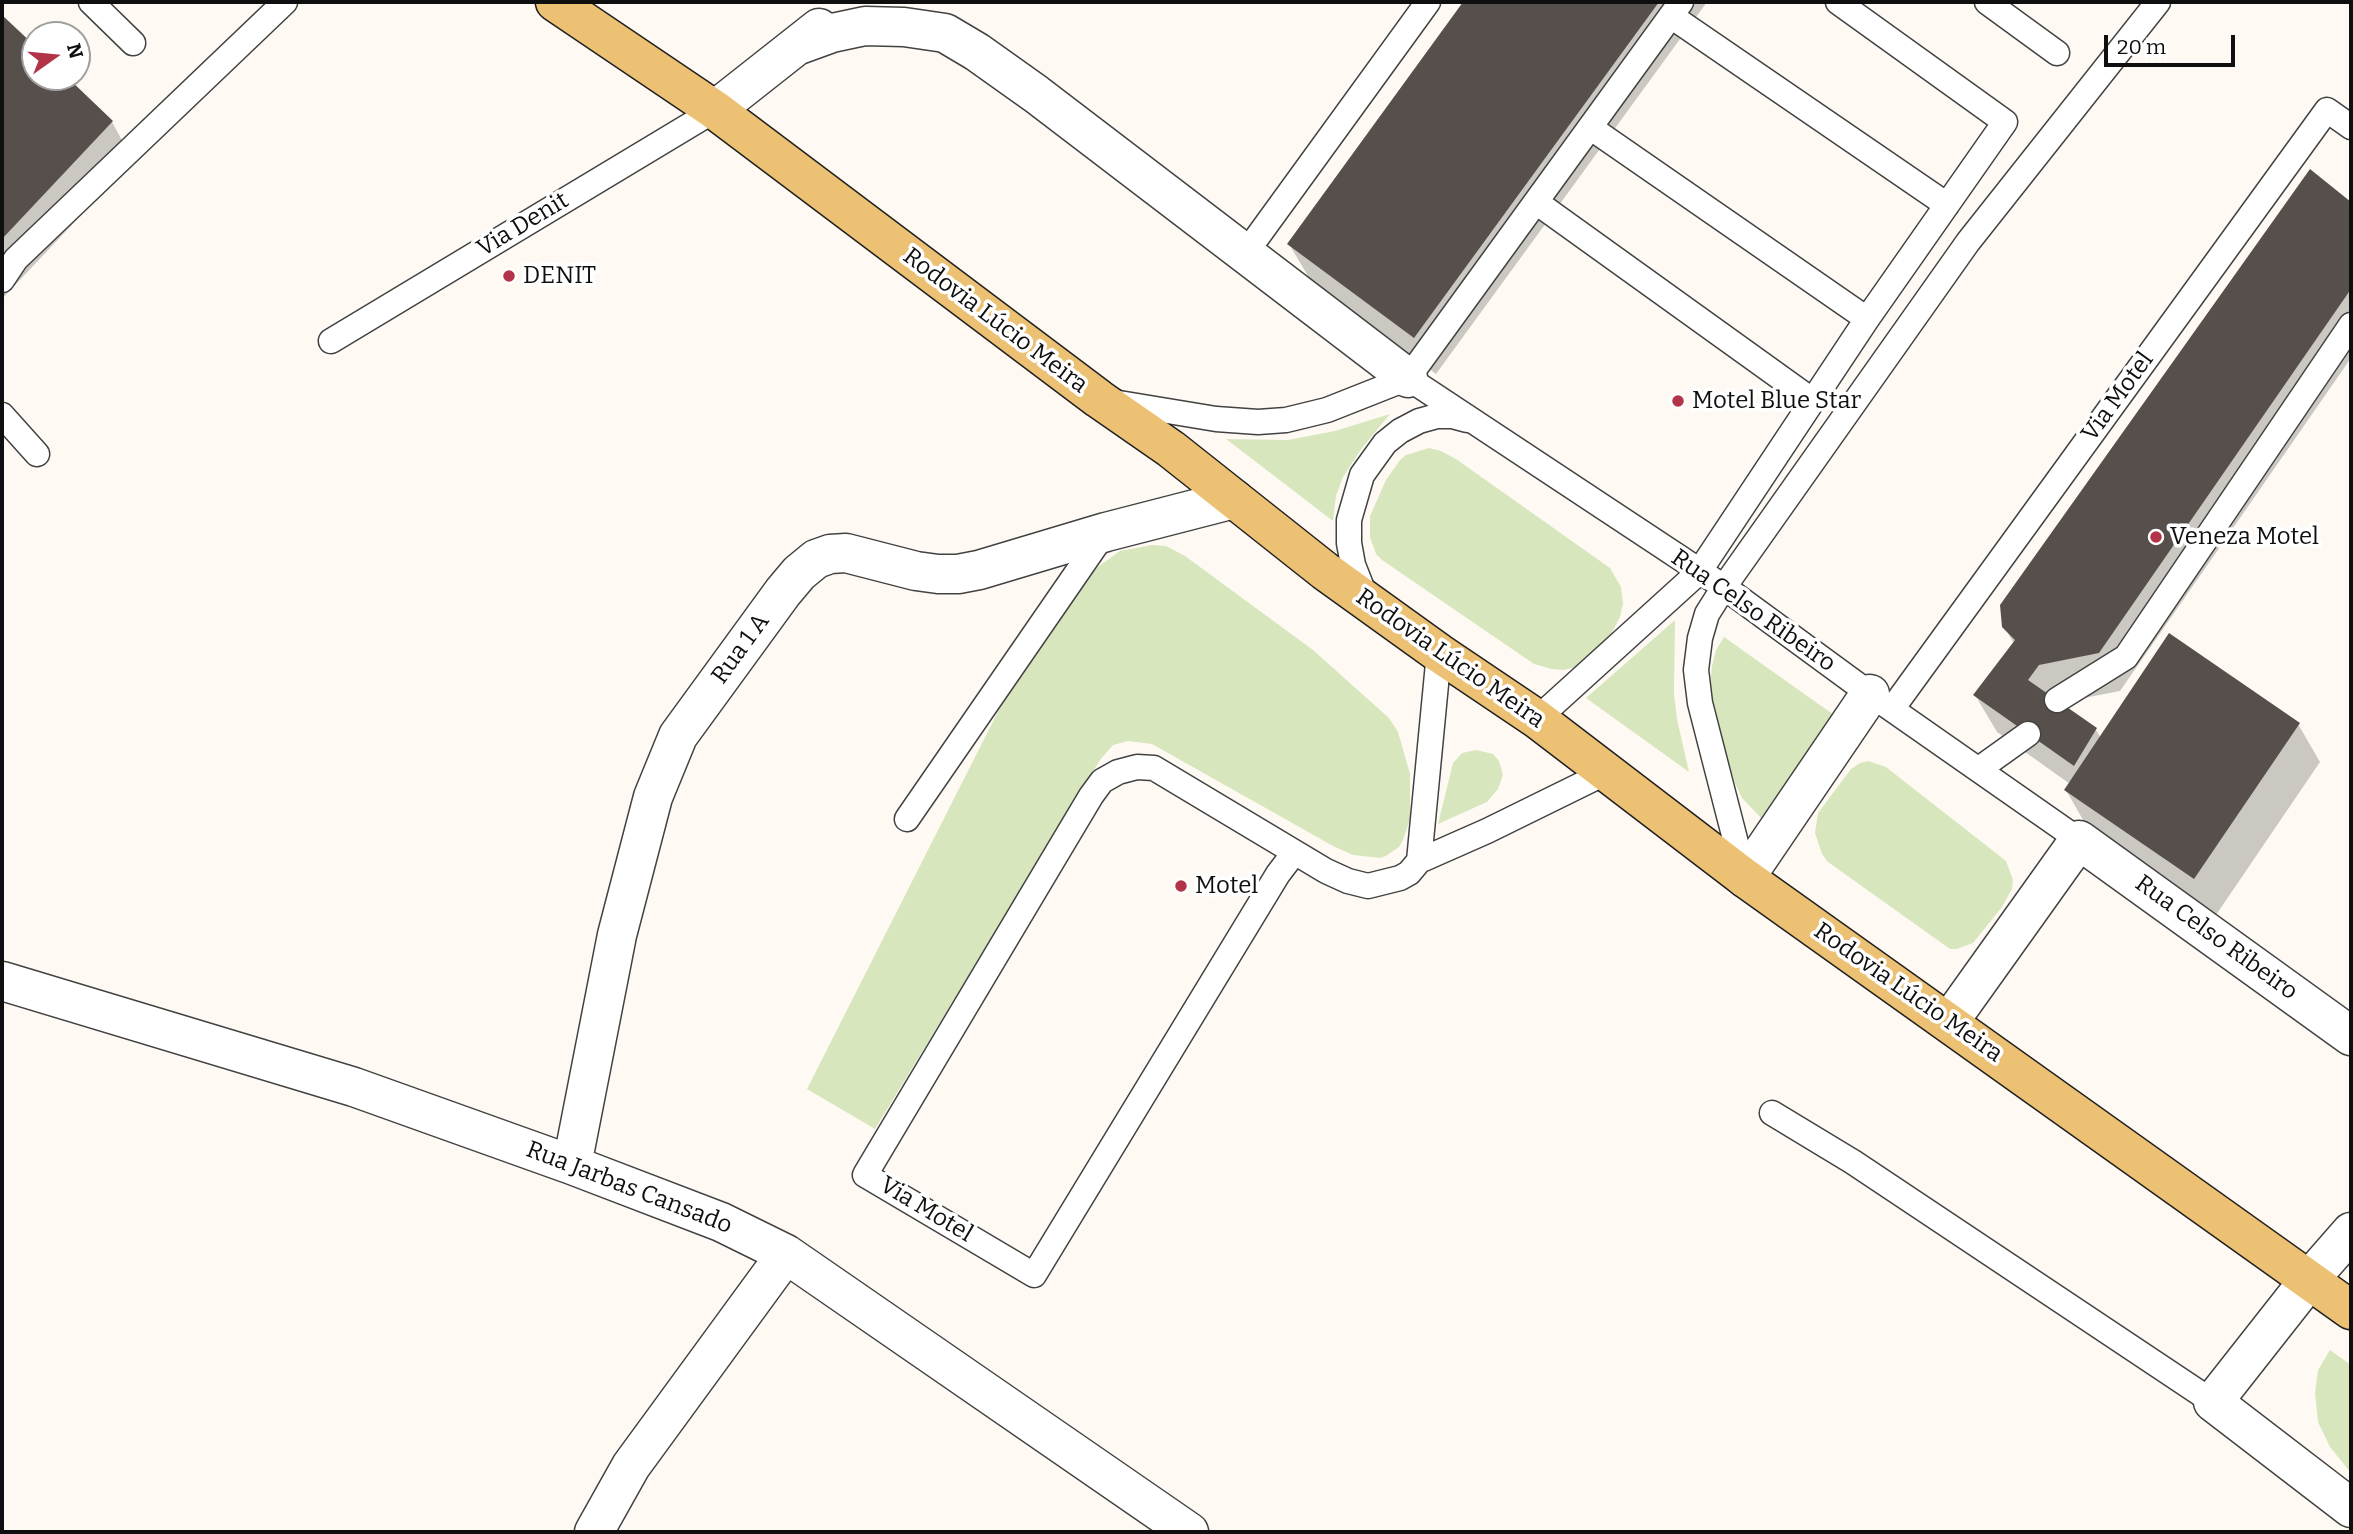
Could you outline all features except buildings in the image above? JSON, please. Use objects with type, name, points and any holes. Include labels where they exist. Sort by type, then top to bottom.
[{"type":"main road","name":"Rodovia Lúcio Meira","points":[[555,2],[715,110],[1099,399],[1171,449],[1325,572],[1438,653],[1537,719],[1745,878],[2351,1310]]},
{"type":"street","points":[[715,110],[849,3]]},
{"type":"street","points":[[799,45],[832,33],[865,26],[904,27],[945,33],[1035,93],[1408,378]]},
{"type":"street","name":"Rua 1 A","points":[[572,1165],[617,935],[653,797],[678,736],[783,592],[816,559],[830,554],[846,553],[916,571],[958,574],[1234,499]]},
{"type":"street","points":[[1745,878],[1881,702]]},
{"type":"street","points":[[1949,1022],[2079,840]]},
{"type":"street","name":"Rua Celso Ribeiro","points":[[2079,840],[2351,1036]]},
{"type":"street","name":"Rua Jarbas Cansado","points":[[2,981],[354,1087],[721,1222],[786,1254],[1189,1532]]},
{"type":"street","points":[[2351,1232],[2309,1280],[2213,1402],[2351,1508]]},
{"type":"street","points":[[594,1532],[631,1466],[786,1254]]},
{"type":"lane","points":[[91,2],[133,43]]},
{"type":"lane","points":[[2,280],[16,259],[285,2]]},
{"type":"lane","points":[[1245,254],[1428,2]]},
{"type":"lane","points":[[1537,719],[1699,572],[1867,319],[2005,122],[1838,2]]},
{"type":"lane","points":[[1987,2],[2057,53]]},
{"type":"lane","points":[[1745,878],[1700,703],[1696,670],[1700,638],[1707,614],[1968,242],[2158,2]]},
{"type":"lane","points":[[1099,399],[1216,419],[1258,422],[1286,420],[1327,410],[1408,378],[1676,9],[1947,205]]},
{"type":"lane","name":"Via Denit","points":[[331,341],[715,110]]},
{"type":"lane","name":"Via Motel","points":[[1881,702],[2327,110],[2351,127]]},
{"type":"lane","points":[[1591,128],[1867,319]]},
{"type":"lane","points":[[1536,202],[1813,401]]},
{"type":"lane","points":[[2057,700],[2126,657],[2351,325]]},
{"type":"lane","name":"Rua Celso Ribeiro","points":[[1408,378],[1724,587],[1881,702],[2079,840]]},
{"type":"lane","points":[[2,415],[37,454]]},
{"type":"lane","points":[[1368,602],[1353,565],[1349,520],[1358,485],[1373,457],[1384,443],[1400,430],[1419,421],[1437,416],[1452,416],[1476,423]]},
{"type":"lane","points":[[906,819],[1106,532]]},
{"type":"lane","points":[[1419,862],[1438,653]]},
{"type":"lane","points":[[1979,769],[2028,734]]},
{"type":"lane","name":"Via Motel","points":[[1154,768],[1294,853],[1278,874],[1034,1275],[866,1175],[1091,796],[1102,782],[1127,769],[1154,768]]},
{"type":"lane","points":[[1294,853],[1332,874],[1368,886],[1400,878],[1419,862],[1607,772]]},
{"type":"lane","points":[[1772,1113],[1853,1163],[2213,1402]]},
{"type":"green space","points":[[1390,414],[1362,448],[1343,477],[1336,496],[1333,521],[1226,439],[1288,440],[1335,431]]},
{"type":"green space","points":[[1429,448],[1456,459],[1610,568],[1621,587],[1623,604],[1620,617],[1606,644],[1576,667],[1564,670],[1534,664],[1376,554],[1370,537],[1370,516],[1386,480],[1406,455]]},
{"type":"green space","points":[[1152,545],[1166,546],[1185,556],[1313,650],[1389,718],[1398,732],[1410,774],[1410,819],[1403,840],[1399,847],[1380,858],[1353,855],[1152,744],[1128,741],[1113,745],[1100,760],[875,1129],[807,1089],[1015,678],[1099,566],[1120,551]]},
{"type":"green space","points":[[1675,620],[1674,694],[1689,772],[1586,698]]},
{"type":"green space","points":[[1724,637],[1834,715],[1762,819],[1742,798],[1734,781],[1714,712],[1710,686],[1712,666],[1716,650]]},
{"type":"green space","points":[[1476,750],[1493,754],[1499,761],[1503,775],[1498,789],[1487,802],[1438,824],[1453,763],[1462,753]]},
{"type":"green space","points":[[1868,761],[1886,767],[2006,861],[2013,880],[2012,889],[2002,907],[1973,943],[1950,949],[1828,862],[1822,854],[1815,833],[1818,813],[1851,769]]},
{"type":"green space","points":[[2330,1350],[2351,1365],[2351,1473],[2330,1447],[2318,1422],[2315,1393],[2318,1370]]},
{"type":"place","name":"DENIT","points":[[509,276]]},
{"type":"place","name":"Motel Blue Star","points":[[1678,401]]},
{"type":"place","name":"Veneza Motel","points":[[2156,537]]},
{"type":"place","name":"Motel","points":[[1181,886]]}]
